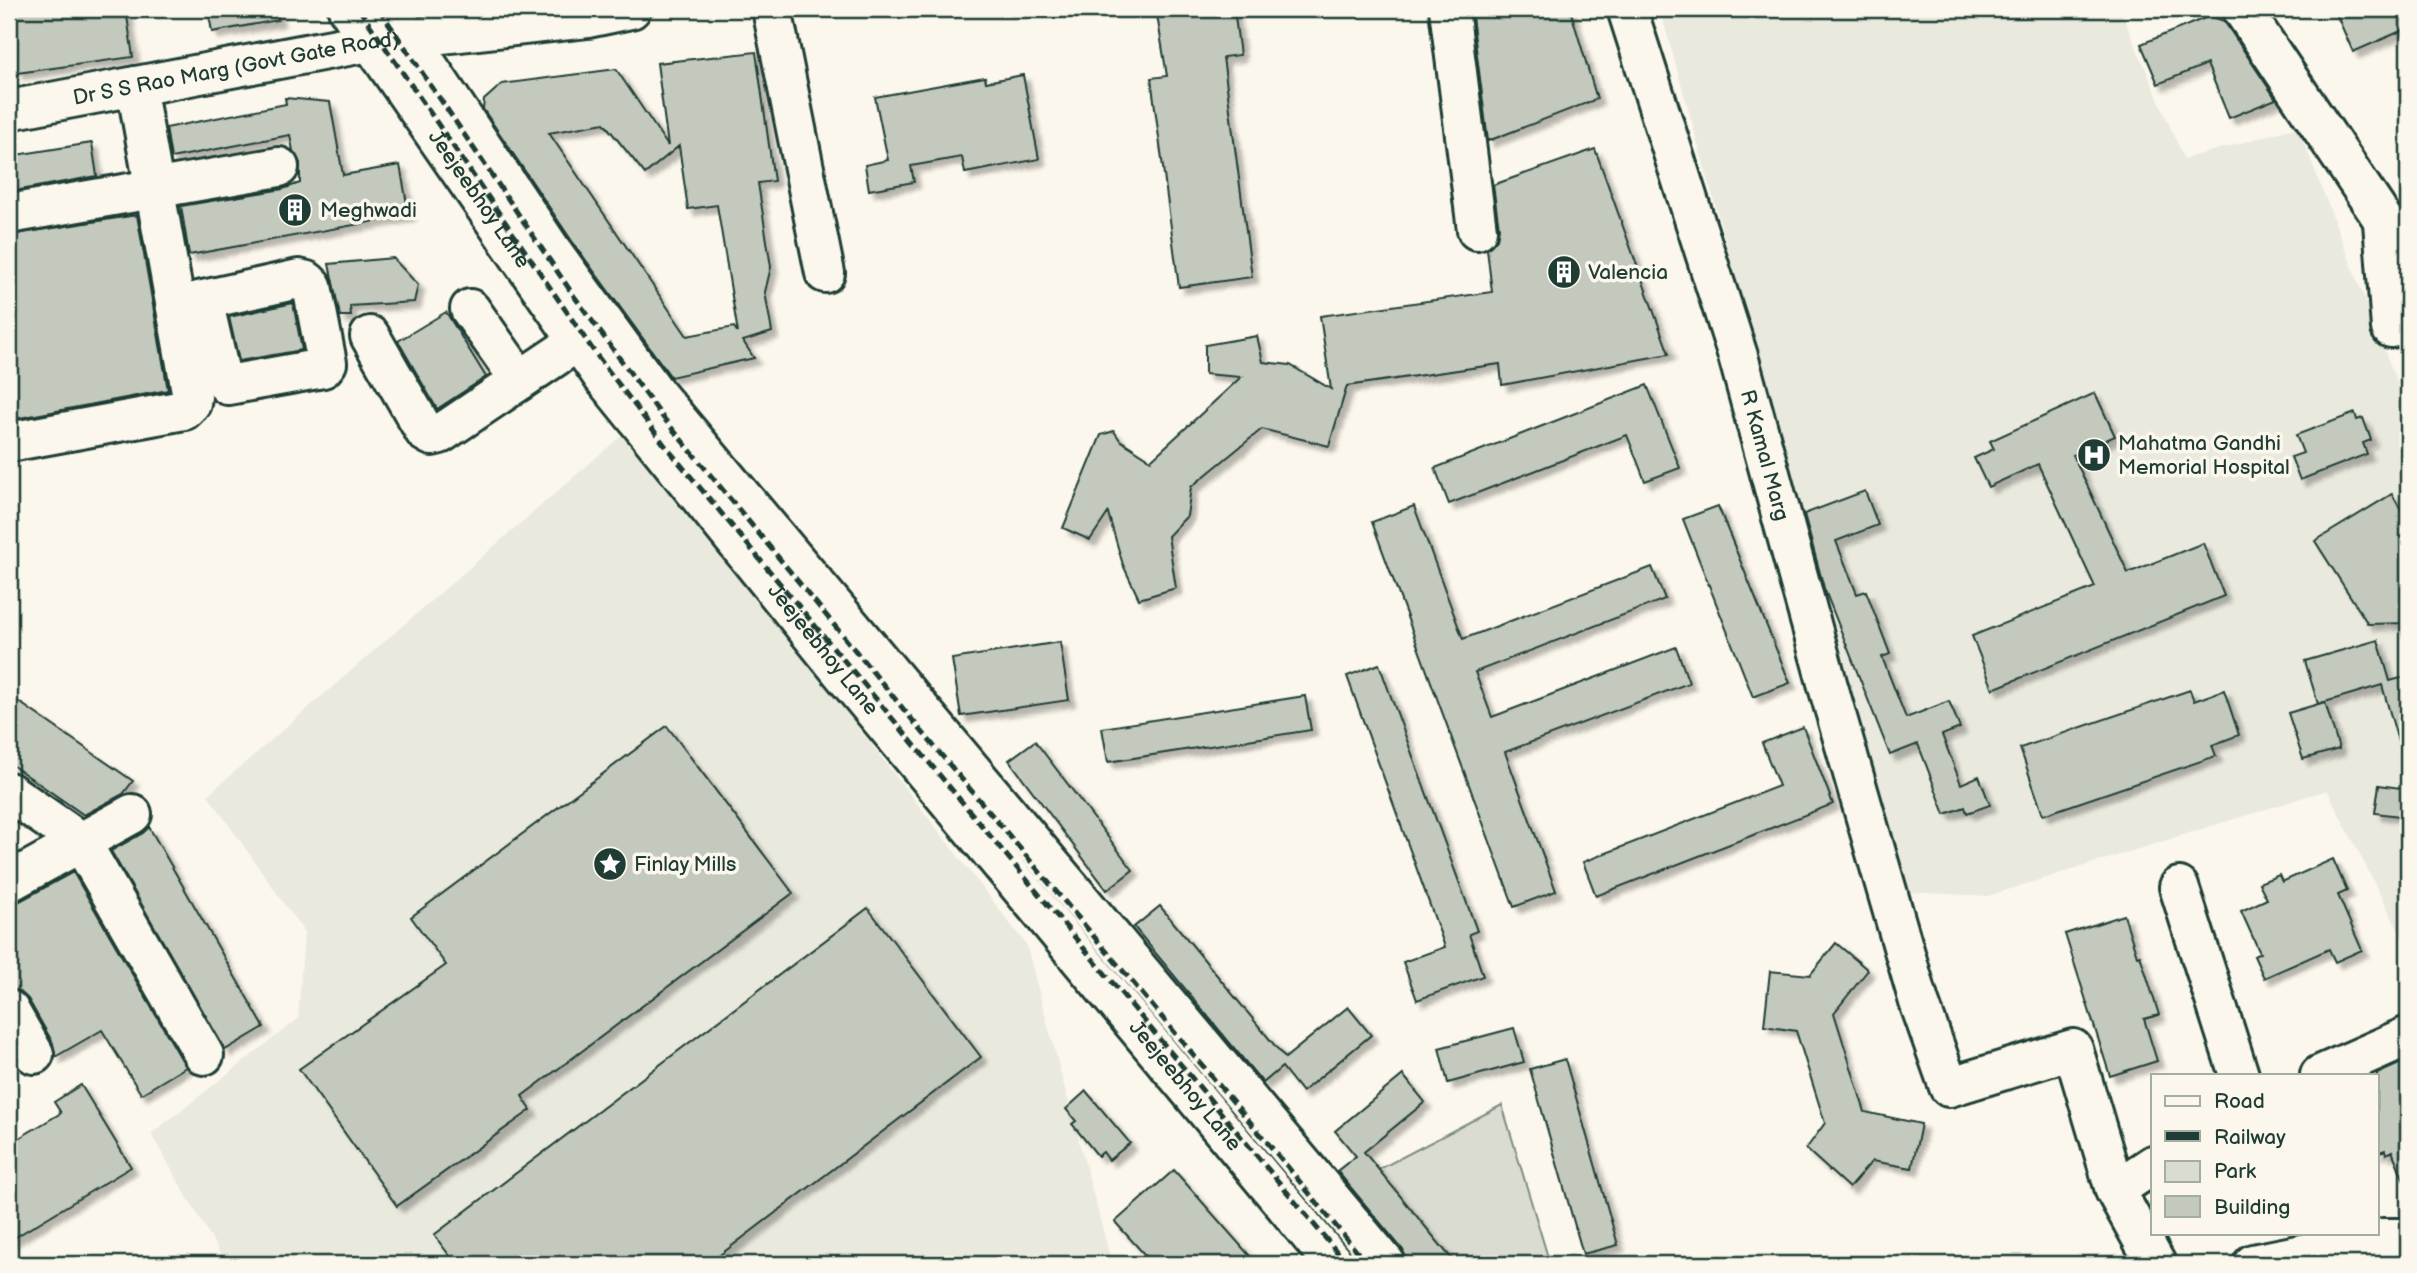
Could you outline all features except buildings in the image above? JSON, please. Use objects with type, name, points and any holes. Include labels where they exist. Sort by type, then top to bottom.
[{"type":"street","name":"Jeejeebhoy Lane","points":[[348,9],[369,42],[561,290],[577,342],[603,377],[801,622],[1012,847],[1334,1264]]},
{"type":"street","name":"Dr S S Rao Marg (Govt Gate Road)","points":[[9,110],[369,42],[400,23],[588,18],[631,9]]},
{"type":"street","points":[[772,9],[825,273]]},
{"type":"street","points":[[1449,9],[1477,230]]},
{"type":"street","name":"R Kamal Marg","points":[[1627,9],[1738,356],[1829,690],[1919,1002],[1949,1087],[2073,1049],[2115,1190]]},
{"type":"street","points":[[2242,9],[2408,257]]},
{"type":"street","points":[[400,23],[561,290],[656,394],[1012,847],[1386,1264]]},
{"type":"street","points":[[9,442],[184,410],[191,402],[190,303],[156,190],[136,86]]},
{"type":"street","points":[[9,214],[279,167]]},
{"type":"street","points":[[2382,220],[2391,328]]},
{"type":"street","points":[[470,309],[520,380]]},
{"type":"street","points":[[370,336],[425,432],[432,436],[440,434],[577,342]]},
{"type":"street","points":[[9,792],[81,842],[204,1055]]},
{"type":"street","points":[[9,882],[132,814]]},
{"type":"street","points":[[2179,887],[2239,1074]]},
{"type":"street","points":[[9,1010],[34,1054]]},
{"type":"street","points":[[2321,1074],[2408,1036]]},
{"type":"street","points":[[2151,1166],[2115,1190],[2156,1264]]},
{"type":"street","points":[[2253,1264],[2389,1233]]},
{"type":"shaded area","name":"Mahatma Gandhi Memorial Hospital","points":[[1660,9],[2120,9],[2184,159],[2298,127],[2408,411],[2408,949],[2327,790],[1988,896],[1906,892],[1789,498],[1771,403]]},
{"type":"shaded area","name":"Finlay Mills","points":[[628,430],[1026,944],[1112,1264],[226,1264],[151,1134],[298,1019],[304,932],[208,795]]},
{"type":"green space","points":[[1502,1105],[1550,1264],[1441,1264],[1368,1175]]},
{"type":"railway","points":[[359,9],[595,353],[667,448],[1347,1264]]},
{"type":"railway","points":[[379,9],[574,296],[661,415],[1367,1264]]},
{"type":"place","name":"Meghwadi","points":[[295,210]]},
{"type":"place","name":"Valencia","points":[[1564,272]]},
{"type":"place","name":"Mahatma Gandhi Memorial Hospital","points":[[2094,455]]},
{"type":"place","name":"Finlay Mills","points":[[610,864]]}]
